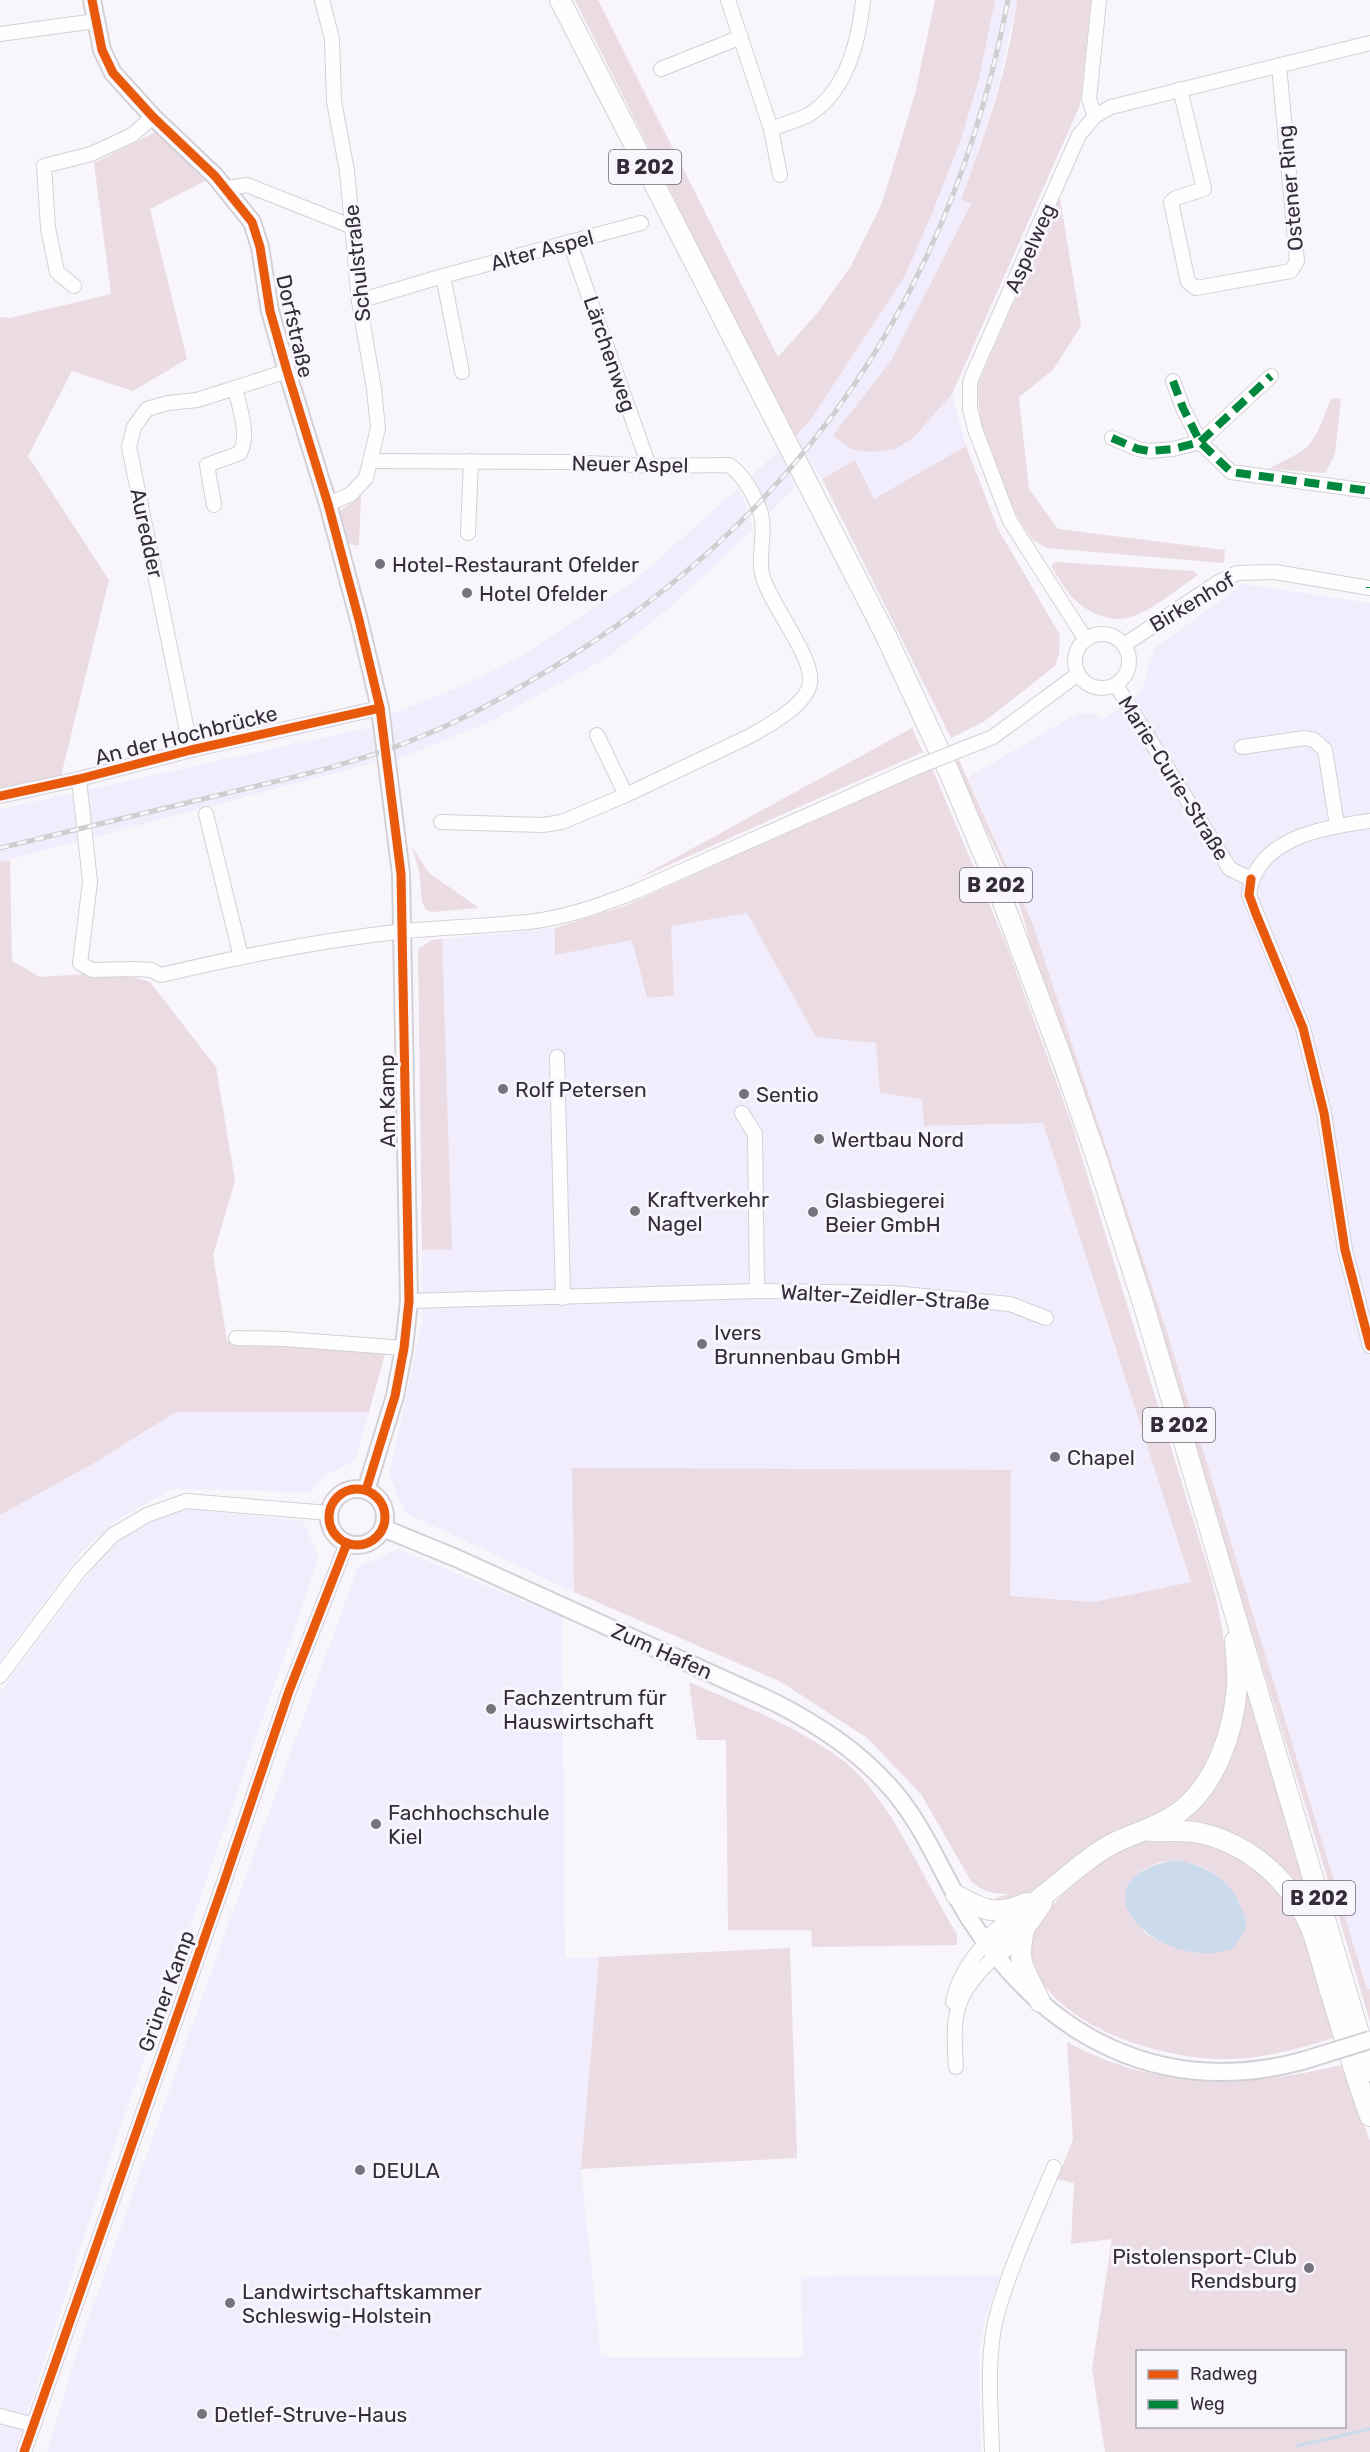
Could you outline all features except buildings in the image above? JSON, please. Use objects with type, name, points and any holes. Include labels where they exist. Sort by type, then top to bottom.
[{"type":"highway","name":"B 202","points":[[560,0],[886,636],[950,774],[995,880],[1040,996],[1096,1156],[1143,1303],[1370,2072]]},
{"type":"highway","points":[[991,1949],[1034,1901],[1106,1846],[1162,1823],[1177,1814],[1198,1794],[1215,1767],[1228,1734],[1235,1704],[1237,1675],[1234,1636],[1221,1564]]},
{"type":"highway","points":[[1142,1831],[1182,1830],[1213,1836],[1249,1854],[1284,1884],[1299,1904],[1311,1930],[1353,2071],[1370,2116]]},
{"type":"highway","points":[[991,1949],[1024,1929],[1053,1887]]},
{"type":"highway","points":[[956,1895],[978,1907],[999,1912],[1010,1911],[1034,1901]]},
{"type":"highway","points":[[1024,1929],[1021,1965],[1040,2002]]},
{"type":"highway","points":[[1355,2021],[1370,2049]]},
{"type":"main road","name":"Dorfstraße","points":[[92,0],[102,50],[113,73],[153,117],[226,188],[252,222],[260,247],[270,311],[327,504],[380,708]]},
{"type":"main road","name":"Am Kamp","points":[[366,1490],[395,1396],[404,1348],[409,1301],[403,931],[399,858],[380,708]]},
{"type":"main road","points":[[356,1489],[366,1490],[381,1502],[385,1519],[383,1528],[372,1541],[362,1545],[347,1544],[338,1538],[332,1529],[329,1513],[339,1495],[356,1489]]},
{"type":"main road","name":"Zum Hafen","points":[[383,1528],[476,1567],[804,1718],[855,1753],[890,1786],[912,1817],[956,1895],[991,1949]]},
{"type":"main road","points":[[991,1949],[1016,1979],[1040,2002],[1085,2034],[1126,2055],[1157,2065],[1187,2071],[1221,2073],[1273,2068],[1370,2040]]},
{"type":"street","name":"Schulstraße","points":[[322,0],[332,39],[334,101],[347,171],[359,301],[374,389],[378,428],[366,478],[351,494],[327,504]]},
{"type":"street","points":[[728,0],[771,129],[780,176]]},
{"type":"street","points":[[771,129],[810,114],[839,87],[860,30],[863,0]]},
{"type":"street","points":[[1095,116],[1089,99],[1099,0]]},
{"type":"street","points":[[0,34],[96,21]]},
{"type":"street","points":[[661,69],[741,37]]},
{"type":"street","name":"Aspelweg","points":[[1086,640],[1010,521],[975,429],[970,395],[974,372],[1079,135],[1095,116],[1112,107],[1370,43]]},
{"type":"street","name":"Ostener Ring","points":[[1180,89],[1204,189],[1176,198],[1171,202],[1188,282],[1196,288],[1292,271],[1297,261],[1279,65]]},
{"type":"street","points":[[74,286],[57,272],[48,228],[44,166],[91,154],[132,135],[153,117]]},
{"type":"street","points":[[226,188],[247,184],[353,227]]},
{"type":"street","name":"Alter Aspel","points":[[359,301],[641,223]]},
{"type":"street","name":"Lärchenweg","points":[[570,243],[649,466]]},
{"type":"street","points":[[443,276],[462,372]]},
{"type":"street","name":"Auredder","points":[[191,750],[129,447],[134,427],[147,409],[168,403],[197,400],[286,371]]},
{"type":"street","points":[[1112,438],[1149,451],[1173,449],[1200,442],[1271,376]]},
{"type":"street","points":[[1173,381],[1200,442],[1231,472],[1370,491]]},
{"type":"street","points":[[214,505],[207,465],[240,453],[245,445],[235,388]]},
{"type":"street","name":"Neuer Aspel","points":[[371,460],[567,462],[649,466],[729,465],[737,471],[761,515],[762,574],[768,591],[810,672],[808,690],[802,699],[787,712],[750,736],[626,795]]},
{"type":"street","points":[[468,533],[471,461]]},
{"type":"street","name":"Birkenhof","points":[[1124,645],[1216,583],[1237,573],[1275,572],[1370,588]]},
{"type":"street","points":[[1100,634],[1108,634],[1124,645],[1130,663],[1124,678],[1116,685],[1101,689],[1092,687],[1078,674],[1075,659],[1080,645],[1086,640],[1100,634]]},
{"type":"street","points":[[79,780],[90,882],[80,963],[92,970],[151,970],[161,975],[241,957],[403,931],[536,921],[604,904],[910,770],[993,738],[1078,674]]},
{"type":"street","name":"Marie-Curie-Straße","points":[[1116,685],[1230,869],[1251,879]]},
{"type":"street","name":"An der Hochbrücke","points":[[0,796],[79,780],[191,750],[380,708]]},
{"type":"street","points":[[441,822],[543,825],[562,822],[626,795],[597,735]]},
{"type":"street","points":[[1242,747],[1305,738],[1314,740],[1325,750],[1337,825]]},
{"type":"street","points":[[206,814],[241,957]]},
{"type":"street","points":[[1370,821],[1337,825],[1292,839],[1266,856],[1251,879],[1250,895],[1303,1028],[1324,1113],[1345,1250],[1370,1346]]},
{"type":"street","points":[[557,1057],[563,1298]]},
{"type":"street","name":"Walter-Zeidler-Straße","points":[[742,1113],[755,1134],[757,1292]]},
{"type":"street","name":"Walter-Zeidler-Straße","points":[[409,1301],[757,1292],[892,1293],[1010,1304],[1046,1318]]},
{"type":"street","points":[[236,1338],[285,1339],[404,1348]]},
{"type":"street","points":[[0,1676],[79,1572],[113,1535],[147,1515],[186,1501],[329,1513]]},
{"type":"street","name":"Grüner Kamp","points":[[24,2452],[289,1691],[347,1544]]},
{"type":"street","points":[[956,2067],[952,2003],[959,1978],[968,1963],[991,1949]]},
{"type":"street","points":[[992,2452],[991,2358],[996,2319],[1054,2167]]},
{"type":"street","points":[[0,2416],[34,2425]]},
{"type":"shaded area","points":[[575,0],[598,0],[778,357],[818,312],[851,266],[882,203],[915,94],[935,0],[995,0],[979,79],[960,142],[905,276],[811,419],[794,438]]},
{"type":"shaded area","points":[[995,0],[1017,0],[1000,78],[981,147],[961,198],[971,204],[891,361],[833,435],[913,438],[952,394],[966,446],[874,500],[855,461],[822,479],[794,438],[811,419],[905,276],[960,142],[979,79]]},
{"type":"shaded area","points":[[1017,0],[1091,0],[1080,105],[952,394],[913,438],[895,449],[871,452],[851,449],[833,435],[891,361],[971,204],[961,199],[995,101],[1008,51]]},
{"type":"shaded area","points":[[156,132],[205,181],[150,209],[187,359],[133,391],[72,371],[28,456],[109,580],[61,776],[0,788],[0,317],[10,318],[111,294],[94,163]]},
{"type":"shaded area","points":[[1060,198],[1081,326],[1053,370],[1019,397],[1029,489],[1058,529],[1225,550],[1224,563],[1047,548],[1034,541],[1020,521],[1006,493],[981,427],[977,386]]},
{"type":"shaded area","points":[[1333,398],[1341,399],[1335,454],[1325,473],[1270,469],[1305,449],[1318,430]]},
{"type":"shaded area","points":[[966,446],[998,529],[1060,635],[1059,654],[1055,666],[985,721],[951,738],[822,479],[855,460],[874,499]]},
{"type":"shaded area","points":[[778,451],[796,487],[766,516],[748,479]]},
{"type":"shaded area","points":[[737,489],[744,499],[753,529],[676,602],[610,656],[487,723],[396,760],[389,715],[471,682],[525,654],[634,581]]},
{"type":"shaded area","points":[[361,496],[359,546],[341,542],[334,515]]},
{"type":"shaded area","points":[[1056,562],[1194,571],[1198,575],[1145,611],[1127,618],[1112,619],[1090,611],[1072,597],[1051,566]]},
{"type":"shaded area","points":[[1243,584],[1370,603],[1370,1989],[1367,1989],[1167,1332],[1032,922],[968,777],[1078,713],[1093,713],[1103,719],[1141,692],[1155,648]]},
{"type":"shaded area","points":[[372,727],[376,762],[0,862],[0,809]]},
{"type":"shaded area","points":[[912,728],[923,752],[635,880]]},
{"type":"shaded area","points":[[959,760],[1032,922],[1167,1332],[1367,1989],[1370,1989],[1370,2022],[1313,1830],[1096,1131],[1031,950],[1018,901],[953,762]]},
{"type":"shaded area","points":[[932,768],[1008,949],[1070,1119],[1211,1578],[1224,1641],[1226,1671],[1225,1701],[1220,1730],[1209,1757],[1193,1783],[1170,1808],[1017,1899],[995,1904],[995,1898],[1010,1894],[989,1892],[971,1881],[921,1794],[867,1738],[781,1682],[574,1592],[572,1468],[1011,1470],[1010,1596],[1094,1602],[1191,1582],[1043,1123],[924,1126],[922,1099],[880,1093],[876,1043],[816,1037],[747,913],[671,926],[674,996],[647,998],[632,940],[555,955],[555,928],[625,906]]},
{"type":"shaded area","points":[[412,847],[429,873],[479,908],[432,912],[426,910],[422,902],[419,871]]},
{"type":"shaded area","points":[[10,860],[12,961],[40,977],[116,972],[150,982],[216,1067],[235,1181],[213,1255],[227,1341],[385,1354],[369,1412],[176,1412],[96,1462],[0,1515],[0,862]]},
{"type":"shaded area","points":[[747,913],[816,1037],[876,1043],[880,1093],[922,1099],[925,1126],[1043,1123],[1191,1582],[1094,1602],[1010,1596],[1011,1471],[572,1469],[574,1592],[406,1513],[389,1475],[422,1323],[422,1250],[452,1248],[442,939],[555,928],[555,954],[633,940],[647,998],[673,997],[671,926]]},
{"type":"shaded area","points":[[442,939],[452,1249],[422,1250],[418,949],[432,940]]},
{"type":"shaded area","points":[[176,1412],[369,1412],[355,1461],[327,1474],[309,1492],[173,1489],[117,1520],[80,1554],[0,1661],[0,1515],[96,1462]]},
{"type":"shaded area","points":[[190,1509],[303,1521],[319,1557],[105,2172],[15,2452],[0,2452],[0,1692],[90,1572],[118,1541],[153,1519]]},
{"type":"shaded area","points":[[398,1549],[562,1617],[565,1958],[599,1957],[581,2169],[601,2357],[803,2357],[801,2277],[1001,2275],[986,2315],[979,2347],[981,2452],[47,2452],[79,2346],[216,1958],[358,1567]]},
{"type":"shaded area","points":[[1245,1672],[1322,1943],[1292,1887],[1175,1822],[1192,1807]]},
{"type":"shaded area","points":[[689,1682],[767,1716],[806,1736],[841,1759],[859,1775],[891,1816],[957,1934],[957,1945],[812,1947],[811,1930],[728,1930],[726,1740],[697,1740]]},
{"type":"shaded area","points":[[1182,1834],[1233,1851],[1261,1873],[1279,1893],[1304,1937],[1334,2038],[1258,2057],[1231,2059],[1179,2055],[1123,2039],[1097,2027],[1073,2012],[1053,1995],[1038,1975],[1026,1941],[1047,1911],[1078,1880],[1112,1854],[1129,1845],[1154,1837]],"holes":[[[1176,1860],[1198,1865],[1214,1873],[1234,1893],[1240,1903],[1187,1951],[1153,1938],[1144,1932],[1140,1871],[1158,1863]]]},
{"type":"shaded area","points":[[790,1948],[797,2158],[581,2169],[599,1957]]},
{"type":"shaded area","points":[[1067,2042],[1100,2058],[1134,2069],[1201,2080],[1270,2078],[1341,2065],[1370,2141],[1370,2452],[1105,2452],[1092,2369],[1112,2239],[1071,2244],[1074,2183],[1057,2179],[1073,2140]]},
{"type":"water","points":[[1176,1860],[1197,1865],[1215,1874],[1236,1897],[1245,1916],[1246,1925],[1232,1949],[1204,1953],[1177,1948],[1153,1937],[1135,1921],[1126,1903],[1128,1885],[1144,1870]]},
{"type":"waterway","points":[[1297,2446],[1370,2429]]},
{"type":"railway","points":[[0,848],[306,774],[398,746],[439,729],[512,692],[565,660],[652,599],[730,532],[799,458],[858,378],[909,293],[951,201],[984,103],[1008,0]]},
{"type":"marked path","points":[[1112,438],[1149,451],[1173,449],[1200,442],[1271,376]]},
{"type":"marked path","points":[[1173,381],[1200,442],[1231,472],[1370,491]]},
{"type":"cycle path","points":[[92,0],[102,50],[113,73],[153,117],[215,176],[252,222],[260,247],[270,311],[328,504],[380,708],[401,874],[409,1301],[404,1348],[395,1396],[366,1490]]},
{"type":"cycle path","points":[[0,796],[380,708]]},
{"type":"cycle path","points":[[1251,879],[1249,895],[1303,1028],[1324,1113],[1345,1250],[1370,1346]]},
{"type":"cycle path","points":[[352,1489],[362,1489],[377,1497],[383,1506],[385,1517],[383,1528],[377,1537],[362,1545],[352,1545],[341,1540],[334,1533],[329,1522],[329,1512],[334,1501],[341,1494],[352,1489]]},
{"type":"cycle path","points":[[24,2452],[289,1691],[347,1543]]},
{"type":"place","name":"Hotel-Restaurant Ofelder","points":[[380,564]]},
{"type":"place","name":"Hotel Ofelder","points":[[467,593]]},
{"type":"place","name":"Rolf Petersen","points":[[503,1089]]},
{"type":"place","name":"Sentio","points":[[744,1094]]},
{"type":"place","name":"Wertbau Nord","points":[[819,1139]]},
{"type":"place","name":"Kraftverkehr Nagel","points":[[635,1211]]},
{"type":"place","name":"Glasbiegerei Beier GmbH","points":[[813,1212]]},
{"type":"place","name":"Ivers Brunnenbau GmbH","points":[[702,1344]]},
{"type":"place","name":"Chapel","points":[[1055,1457]]},
{"type":"place","name":"Fachzentrum für Hauswirtschaft","points":[[491,1709]]},
{"type":"place","name":"Fachhochschule Kiel","points":[[376,1824]]},
{"type":"place","name":"DEULA","points":[[360,2170]]},
{"type":"place","name":"Pistolensport-Club Rendsburg","points":[[1309,2268]]},
{"type":"place","name":"Landwirtschaftskammer Schleswig-Holstein","points":[[230,2303]]},
{"type":"place","name":"Detlef-Struve-Haus","points":[[202,2414]]}]
